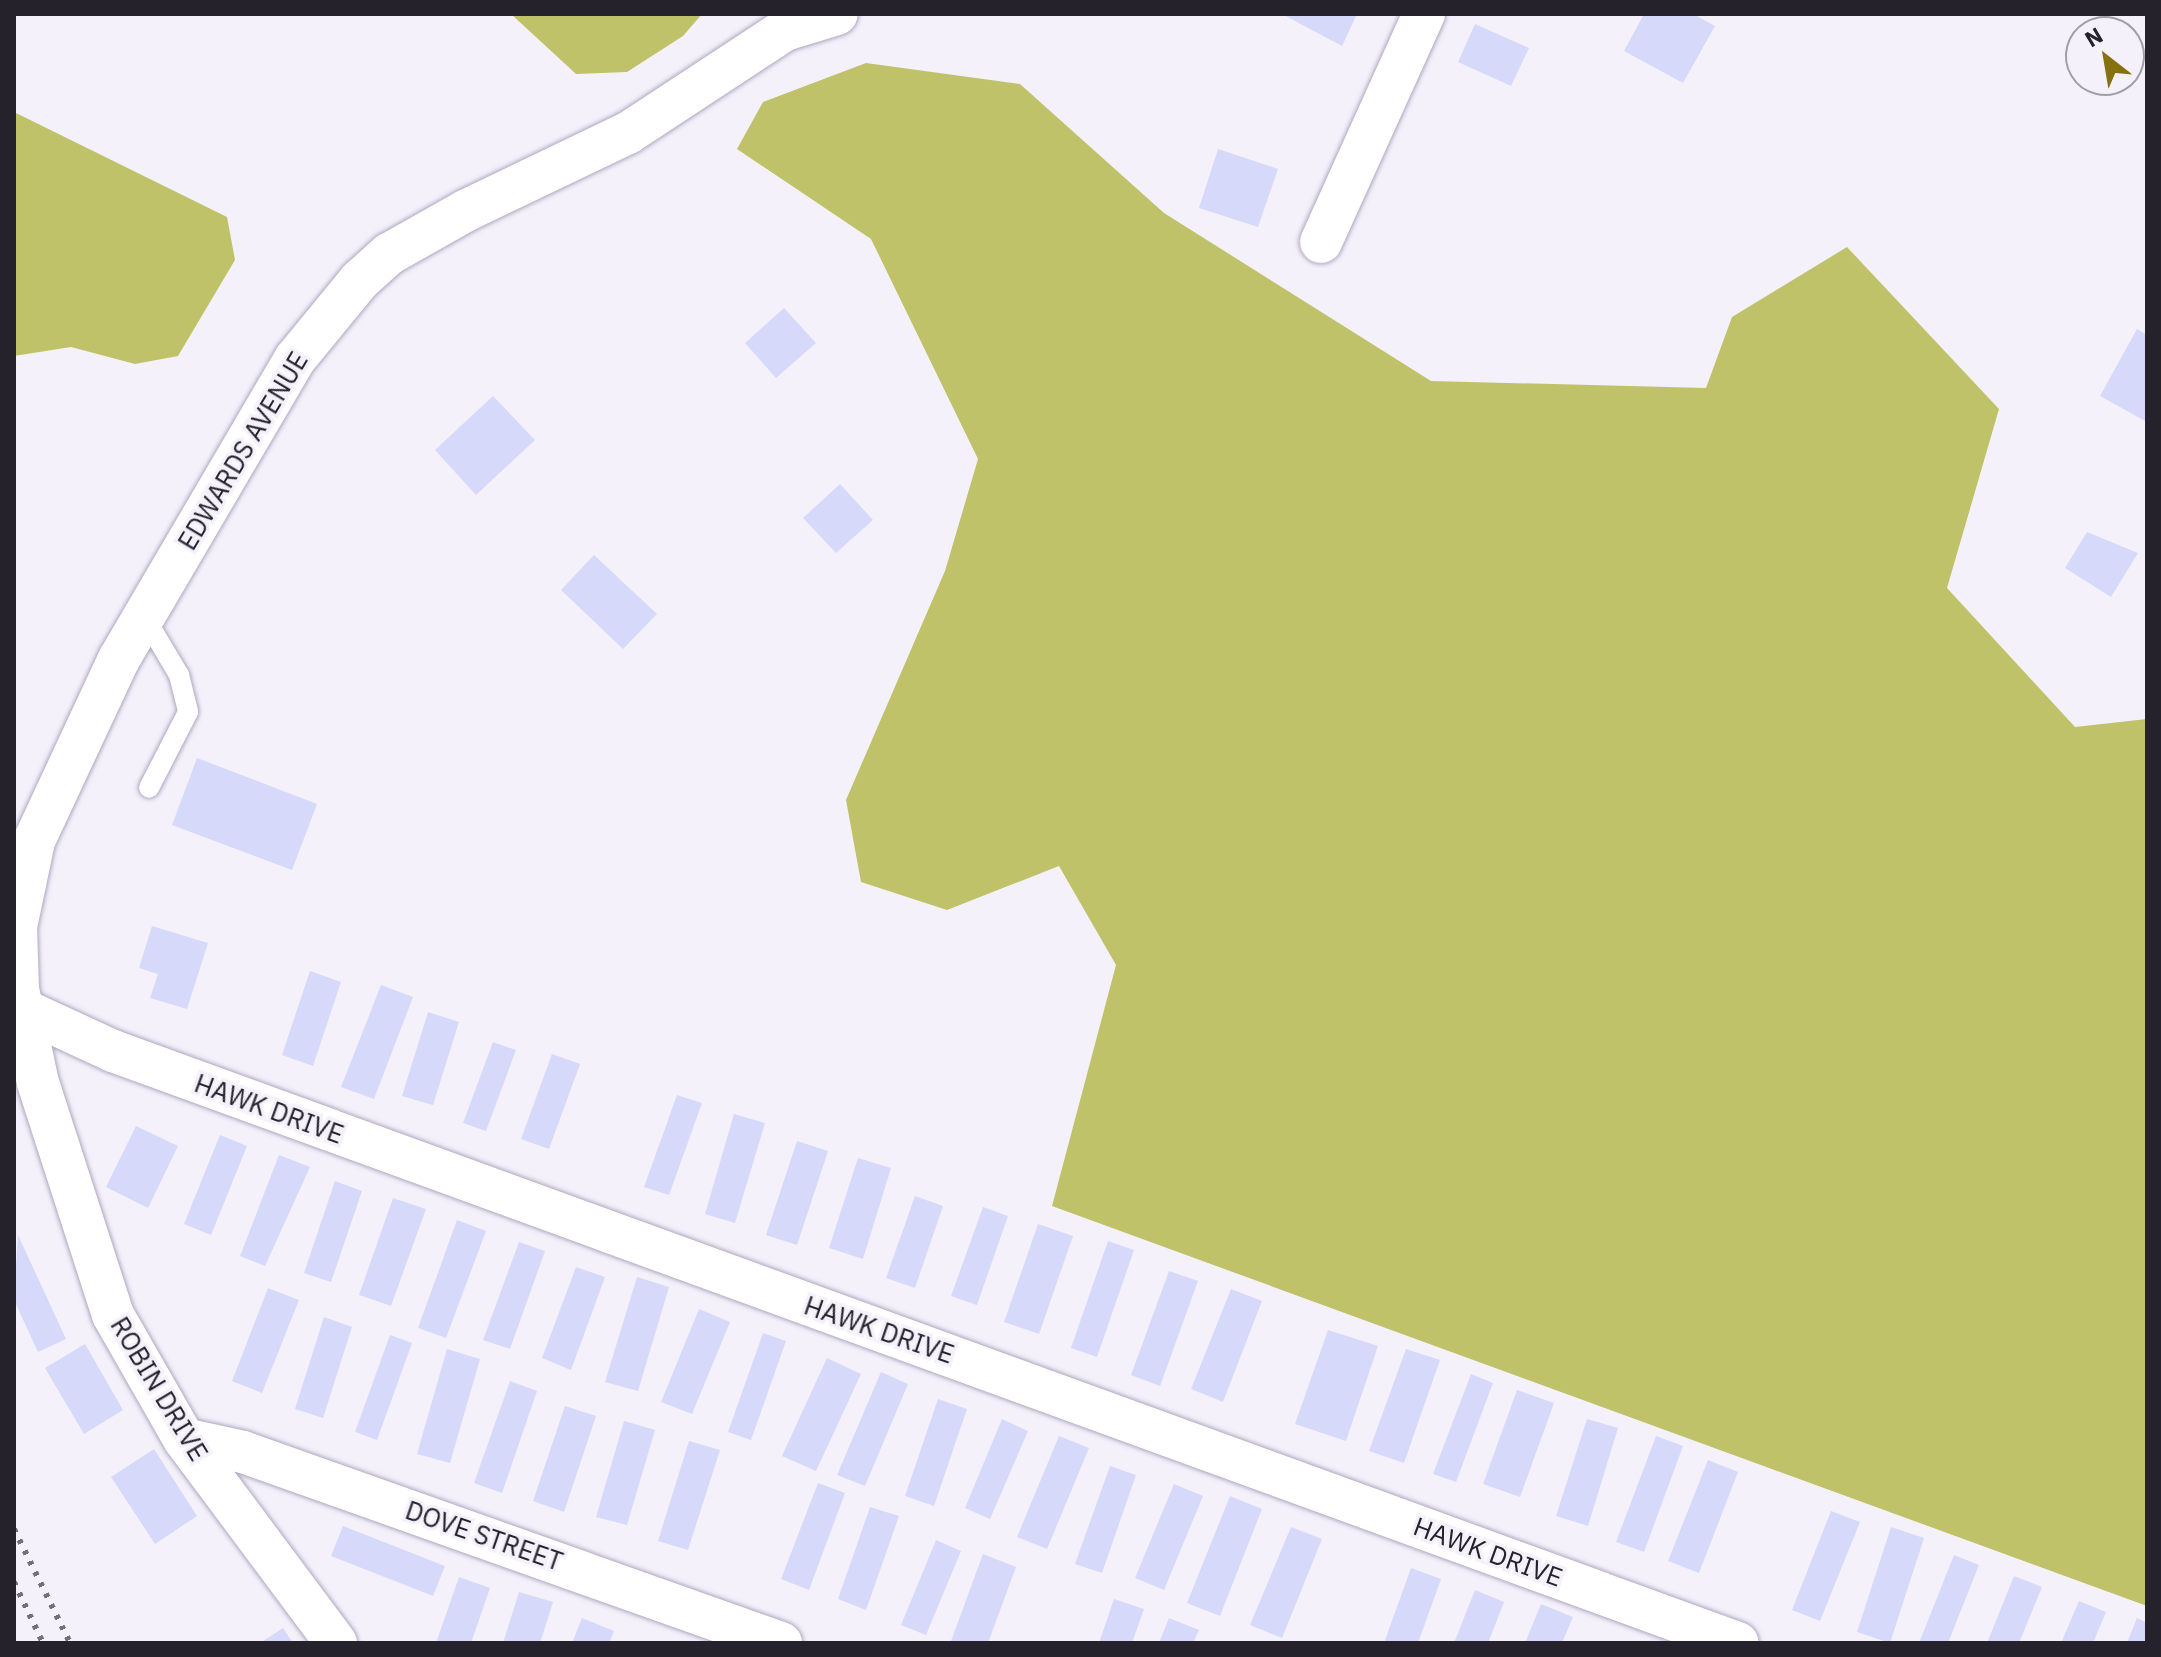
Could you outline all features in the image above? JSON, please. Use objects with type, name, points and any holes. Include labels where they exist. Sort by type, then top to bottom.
[{"type":"street","name":"EDWARDS AVENUE","points":[[22,1009],[16,927],[34,841],[144,616],[295,359],[382,261],[467,210],[628,133],[785,30],[837,14]]},
{"type":"street","points":[[1321,242],[1424,14]]},
{"type":"street","name":"ROBIN DRIVE","points":[[22,1009],[43,1098],[113,1315],[184,1439],[336,1643]]},
{"type":"street","name":"HAWK DRIVE","points":[[22,1009],[216,1090],[1738,1643]]},
{"type":"street","name":"DOVE STREET","points":[[184,1439],[258,1457],[781,1643]]},
{"type":"lane","points":[[144,616],[179,675],[188,712],[149,788]]},
{"type":"green space","points":[[511,14],[702,14],[683,36],[627,72],[576,74]]},
{"type":"green space","points":[[866,63],[1020,84],[1164,213],[1431,381],[1706,388],[1732,317],[1847,247],[1999,409],[1947,588],[2075,727],[2147,719],[2147,1606],[1052,1206],[1116,965],[1059,866],[947,910],[861,882],[846,800],[945,571],[978,459],[871,239],[737,149],[763,102]]},
{"type":"green space","points":[[14,112],[227,217],[235,260],[178,356],[135,364],[71,347],[14,356]]},
{"type":"building","points":[[1282,14],[1357,14],[1342,46]]},
{"type":"building","points":[[1644,14],[1693,14],[1715,26],[1683,83],[1624,51]]},
{"type":"building","points":[[1475,24],[1529,48],[1511,86],[1458,62]]},
{"type":"building","points":[[1218,149],[1278,169],[1258,227],[1199,208]]},
{"type":"building","points":[[784,308],[816,343],[776,378],[745,343]]},
{"type":"building","points":[[2137,329],[2147,335],[2147,422],[2100,396]]},
{"type":"building","points":[[493,396],[535,440],[476,495],[435,450]]},
{"type":"building","points":[[840,484],[873,520],[836,553],[803,518]]},
{"type":"building","points":[[2087,532],[2138,553],[2111,597],[2065,568]]},
{"type":"building","points":[[594,555],[657,614],[623,649],[561,590]]},
{"type":"building","points":[[197,758],[317,804],[292,870],[172,825]]},
{"type":"building","points":[[152,926],[208,943],[187,1009],[150,998],[158,974],[139,968]]},
{"type":"building","points":[[310,971],[341,982],[313,1066],[282,1055]]},
{"type":"building","points":[[381,985],[413,997],[374,1099],[341,1087]]},
{"type":"building","points":[[428,1012],[459,1022],[433,1105],[402,1096]]},
{"type":"building","points":[[493,1042],[516,1050],[486,1131],[463,1123]]},
{"type":"building","points":[[552,1054],[580,1064],[549,1149],[521,1139]]},
{"type":"building","points":[[677,1095],[702,1103],[669,1195],[644,1187]]},
{"type":"building","points":[[734,1114],[765,1123],[735,1223],[705,1214]]},
{"type":"building","points":[[136,1126],[178,1146],[148,1208],[106,1187]]},
{"type":"building","points":[[220,1135],[247,1146],[211,1235],[184,1224]]},
{"type":"building","points":[[797,1141],[828,1151],[797,1245],[766,1235]]},
{"type":"building","points":[[279,1155],[310,1167],[265,1266],[240,1256]]},
{"type":"building","points":[[858,1158],[891,1168],[863,1259],[829,1248]]},
{"type":"building","points":[[335,1181],[362,1191],[331,1282],[304,1273]]},
{"type":"building","points":[[915,1196],[943,1206],[915,1288],[886,1278]]},
{"type":"building","points":[[393,1198],[426,1209],[391,1306],[359,1295]]},
{"type":"building","points":[[983,1207],[1008,1216],[977,1305],[951,1296]]},
{"type":"building","points":[[457,1220],[486,1231],[446,1338],[418,1328]]},
{"type":"building","points":[[1038,1224],[1073,1236],[1039,1334],[1004,1322]]},
{"type":"building","points":[[18,1235],[66,1339],[38,1352],[14,1300]]},
{"type":"building","points":[[1108,1241],[1134,1250],[1097,1357],[1071,1348]]},
{"type":"building","points":[[519,1242],[545,1251],[510,1349],[483,1340]]},
{"type":"building","points":[[576,1267],[605,1277],[571,1370],[542,1358]]},
{"type":"building","points":[[1169,1271],[1198,1281],[1160,1386],[1131,1375]]},
{"type":"building","points":[[637,1277],[669,1287],[638,1391],[605,1382]]},
{"type":"building","points":[[268,1288],[299,1300],[262,1393],[232,1381]]},
{"type":"building","points":[[1231,1289],[1262,1301],[1223,1402],[1191,1389]]},
{"type":"building","points":[[699,1309],[730,1322],[692,1414],[661,1402]]},
{"type":"building","points":[[324,1317],[352,1327],[323,1418],[295,1409]]},
{"type":"building","points":[[1328,1330],[1378,1346],[1346,1441],[1295,1424]]},
{"type":"building","points":[[763,1333],[786,1341],[751,1440],[728,1432]]},
{"type":"building","points":[[390,1335],[412,1343],[377,1440],[355,1432]]},
{"type":"building","points":[[85,1344],[123,1410],[84,1434],[45,1368]]},
{"type":"building","points":[[447,1349],[480,1359],[450,1463],[417,1454]]},
{"type":"building","points":[[1406,1349],[1440,1360],[1404,1463],[1369,1451]]},
{"type":"building","points":[[827,1358],[861,1374],[816,1471],[782,1456]]},
{"type":"building","points":[[881,1372],[908,1384],[865,1486],[837,1475]]},
{"type":"building","points":[[1471,1374],[1493,1383],[1456,1482],[1433,1474]]},
{"type":"building","points":[[510,1381],[537,1391],[502,1493],[474,1483]]},
{"type":"building","points":[[1517,1390],[1554,1403],[1520,1497],[1483,1484]]},
{"type":"building","points":[[938,1399],[967,1409],[934,1506],[905,1496]]},
{"type":"building","points":[[565,1406],[596,1416],[564,1512],[533,1501]]},
{"type":"building","points":[[1002,1419],[1028,1431],[990,1519],[965,1508]]},
{"type":"building","points":[[1587,1419],[1618,1428],[1588,1526],[1556,1516]]},
{"type":"building","points":[[624,1421],[655,1430],[627,1525],[596,1517]]},
{"type":"building","points":[[1059,1436],[1089,1448],[1047,1549],[1017,1537]]},
{"type":"building","points":[[1656,1436],[1683,1446],[1644,1552],[1616,1542]]},
{"type":"building","points":[[689,1441],[720,1450],[688,1550],[658,1541]]},
{"type":"building","points":[[154,1449],[197,1516],[155,1544],[111,1477]]},
{"type":"building","points":[[1708,1460],[1738,1472],[1699,1573],[1668,1561]]},
{"type":"building","points":[[1110,1466],[1136,1475],[1102,1573],[1075,1564]]},
{"type":"building","points":[[818,1483],[845,1493],[809,1590],[781,1579]]},
{"type":"building","points":[[1174,1484],[1203,1496],[1164,1590],[1135,1578]]},
{"type":"building","points":[[1230,1496],[1262,1509],[1220,1616],[1187,1603]]},
{"type":"building","points":[[870,1507],[899,1516],[866,1610],[838,1599]]},
{"type":"building","points":[[1831,1511],[1860,1522],[1820,1621],[1792,1610]]},
{"type":"building","points":[[343,1526],[445,1566],[433,1596],[331,1556]]},
{"type":"building","points":[[1291,1527],[1322,1539],[1282,1638],[1250,1625]]},
{"type":"building","points":[[1891,1527],[1924,1538],[1890,1643],[1857,1632]]},
{"type":"building","points":[[936,1540],[961,1551],[926,1635],[901,1625]]},
{"type":"building","points":[[983,1554],[1016,1567],[988,1643],[957,1643],[951,1641]]},
{"type":"building","points":[[1954,1555],[1979,1565],[1948,1643],[1919,1643]]},
{"type":"building","points":[[1411,1568],[1441,1579],[1418,1643],[1384,1643]]},
{"type":"building","points":[[2014,1576],[2042,1587],[2019,1643],[1987,1643]]},
{"type":"building","points":[[459,1577],[490,1588],[471,1643],[436,1643]]},
{"type":"building","points":[[1475,1590],[1504,1602],[1488,1643],[1454,1643]]},
{"type":"building","points":[[519,1592],[553,1602],[540,1643],[503,1643]]},
{"type":"building","points":[[1114,1599],[1144,1609],[1132,1643],[1099,1643]]},
{"type":"building","points":[[2079,1601],[2106,1612],[2093,1643],[2061,1643]]},
{"type":"building","points":[[1541,1604],[1573,1617],[1562,1643],[1525,1643]]},
{"type":"building","points":[[582,1618],[614,1631],[609,1643],[572,1643]]},
{"type":"building","points":[[1169,1618],[1199,1630],[1193,1643],[1159,1643]]},
{"type":"building","points":[[2137,1618],[2147,1623],[2147,1643],[2127,1643]]},
{"type":"building","points":[[283,1628],[293,1643],[260,1643]]},
{"type":"railway","points":[[14,1529],[70,1643]]},
{"type":"railway","points":[[14,1582],[43,1643]]}]
